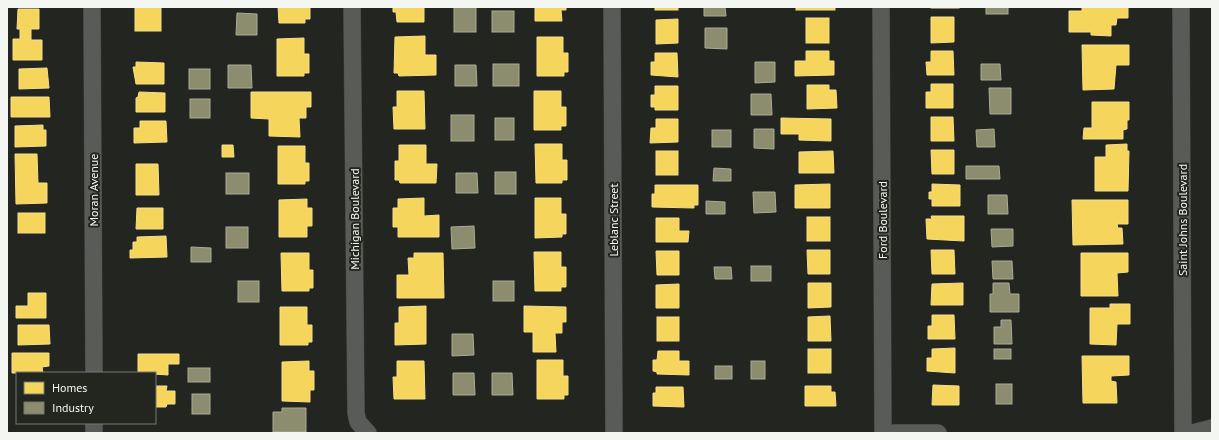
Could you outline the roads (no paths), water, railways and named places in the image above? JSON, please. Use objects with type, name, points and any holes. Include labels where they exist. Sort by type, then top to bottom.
[{"type":"street","name":"Moran Avenue","points":[[92,7],[94,372]]},
{"type":"street","name":"Michigan Boulevard","points":[[352,7],[356,412],[358,422],[365,431]]},
{"type":"street","name":"Leblanc Street","points":[[612,7],[614,433]]},
{"type":"street","name":"Ford Boulevard","points":[[881,7],[883,433]]},
{"type":"street","name":"Saint Johns Boulevard","points":[[1181,7],[1183,433]]},
{"type":"street","points":[[1192,433],[1212,428]]},
{"type":"street","points":[[894,433],[938,433]]}]
